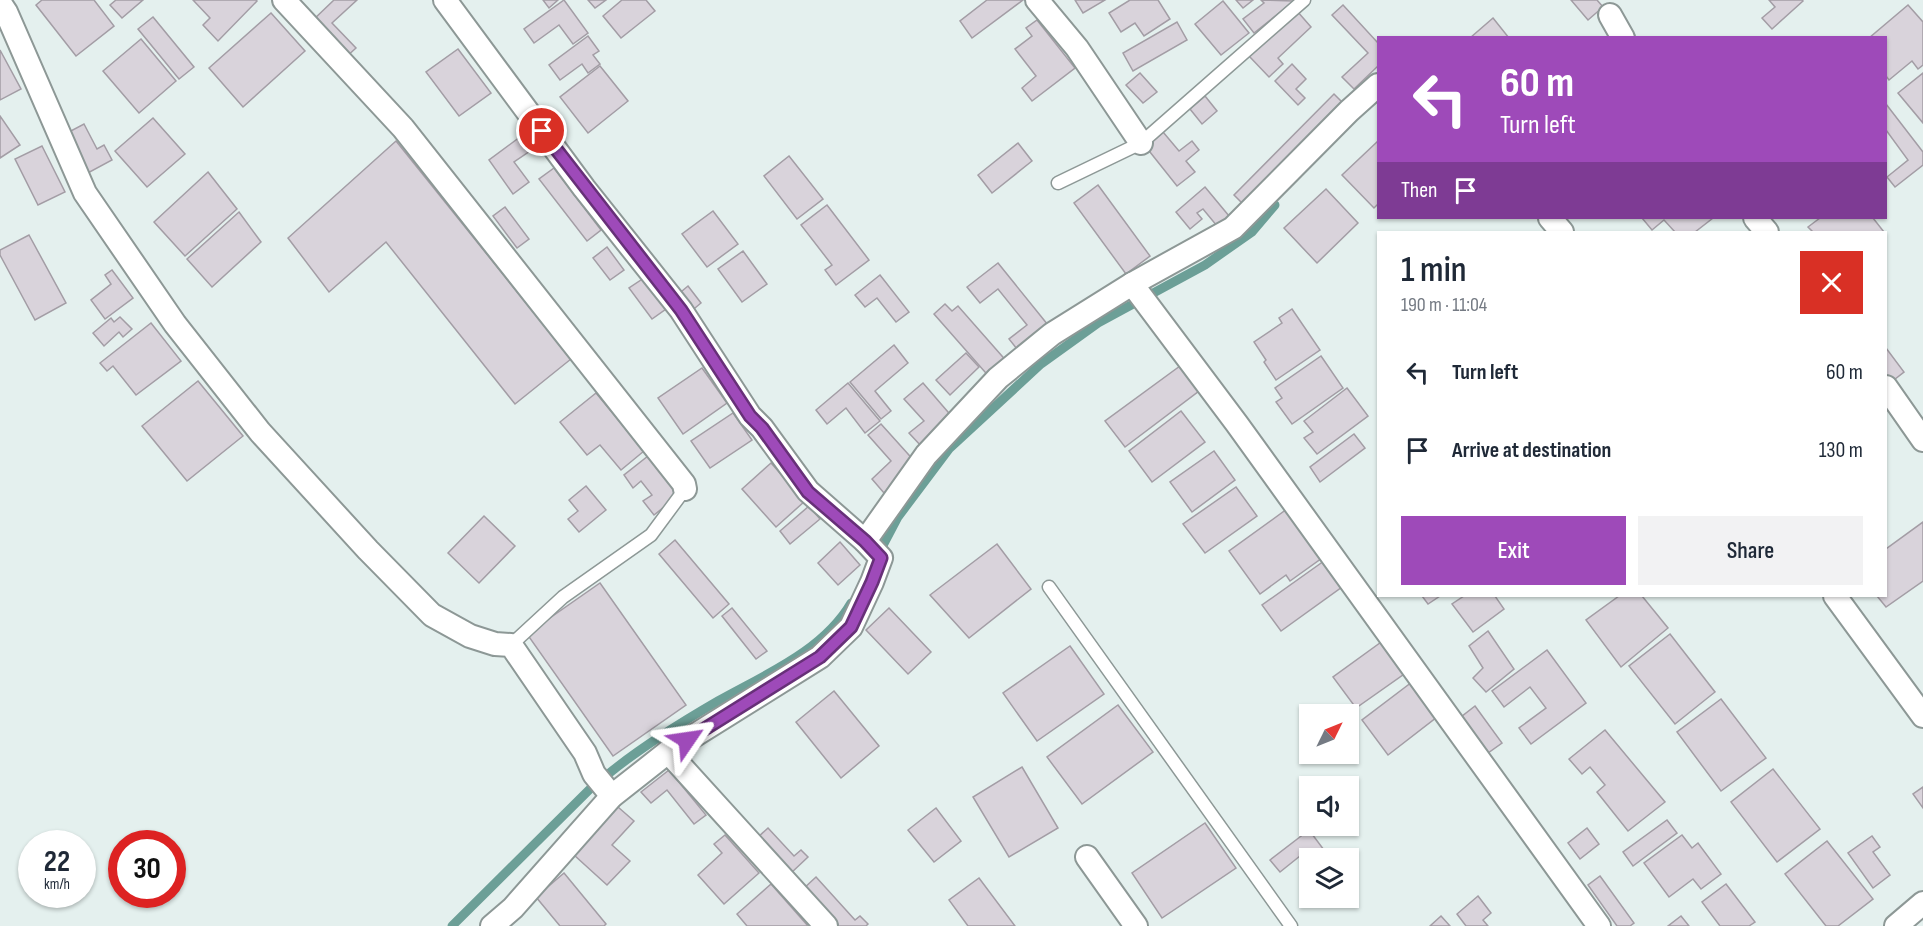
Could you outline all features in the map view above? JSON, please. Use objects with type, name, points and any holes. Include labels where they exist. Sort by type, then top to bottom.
[{"type":"street","points":[[284,0],[403,128],[685,489]]},
{"type":"street","points":[[445,0],[584,188],[681,310],[750,416],[762,428],[808,492],[865,541],[881,558],[851,627],[820,657],[668,752],[612,796],[513,908],[492,926]]},
{"type":"street","points":[[1038,0],[1077,48],[1141,143]]},
{"type":"street","points":[[0,3],[6,12],[85,193],[175,324],[253,423],[368,550],[432,615],[470,636],[495,644],[511,645],[585,753],[594,774],[612,796]]},
{"type":"street","points":[[1610,15],[1622,36]]},
{"type":"street","points":[[865,541],[926,455],[998,378],[1052,334],[1132,284],[1233,228],[1377,86]]},
{"type":"street","points":[[1551,219],[1561,231]]},
{"type":"street","points":[[1756,219],[1766,231]]},
{"type":"street","points":[[1132,284],[1237,424],[1599,926]]},
{"type":"street","points":[[1887,388],[1923,440]]},
{"type":"street","points":[[1836,597],[1923,716]]},
{"type":"street","points":[[668,752],[826,926]]},
{"type":"street","points":[[1087,857],[1136,926]]},
{"type":"street","points":[[1896,926],[1923,903]]},
{"type":"lane","points":[[1058,183],[1141,143],[1304,0]]},
{"type":"lane","points":[[511,645],[563,597],[651,535],[685,489]]},
{"type":"lane","points":[[1049,586],[1291,926]]},
{"type":"building","points":[[42,0],[94,0],[114,26],[76,56],[36,5]]},
{"type":"building","points":[[116,0],[143,0],[122,18],[110,5]]},
{"type":"building","points":[[193,0],[257,1],[218,41],[203,25],[210,18]]},
{"type":"building","points":[[334,0],[357,0],[332,23],[356,48],[345,58],[312,21]]},
{"type":"building","points":[[543,0],[558,0],[549,8]]},
{"type":"building","points":[[564,0],[588,33],[573,44],[559,25],[534,43],[524,29]]},
{"type":"building","points":[[588,0],[606,0],[595,8]]},
{"type":"building","points":[[622,0],[646,0],[655,11],[621,38],[603,16]]},
{"type":"building","points":[[987,0],[1023,0],[972,38],[960,21]]},
{"type":"building","points":[[1075,0],[1105,0],[1083,13]]},
{"type":"building","points":[[1130,0],[1158,0],[1170,19],[1144,36],[1135,23],[1121,32],[1109,13]]},
{"type":"building","points":[[1236,0],[1253,0],[1243,8]]},
{"type":"building","points":[[1261,0],[1294,1],[1254,33],[1243,19],[1264,3]]},
{"type":"building","points":[[1571,0],[1597,0],[1603,7],[1588,20]]},
{"type":"building","points":[[1769,0],[1803,1],[1772,29],[1762,18],[1775,7]]},
{"type":"building","points":[[1223,1],[1249,33],[1221,55],[1195,24]]},
{"type":"building","points":[[1343,5],[1377,42],[1377,67],[1354,89],[1342,77],[1368,53],[1332,15]]},
{"type":"building","points":[[1908,5],[1923,22],[1923,65],[1918,69],[1912,61],[1889,80],[1887,77],[1887,36],[1871,36]]},
{"type":"building","points":[[1297,11],[1311,27],[1278,58],[1283,64],[1269,77],[1249,56]]},
{"type":"building","points":[[271,13],[305,51],[243,107],[209,68]]},
{"type":"building","points":[[153,17],[194,67],[179,79],[138,29]]},
{"type":"building","points":[[1493,18],[1507,36],[1472,36]]},
{"type":"building","points":[[1037,20],[1075,68],[1032,101],[1022,88],[1036,76],[1015,49],[1032,36],[1026,28]]},
{"type":"building","points":[[1177,22],[1187,40],[1133,71],[1123,53]]},
{"type":"building","points":[[588,36],[599,51],[593,55],[600,64],[588,73],[582,64],[560,80],[549,65]]},
{"type":"building","points":[[141,39],[176,81],[139,113],[103,71]]},
{"type":"building","points":[[458,49],[491,93],[459,116],[426,72]]},
{"type":"building","points":[[0,50],[21,89],[0,100]]},
{"type":"building","points":[[1292,64],[1306,79],[1296,89],[1305,98],[1298,105],[1275,81]]},
{"type":"building","points":[[600,66],[628,101],[588,133],[560,97]]},
{"type":"building","points":[[1140,73],[1157,92],[1143,103],[1126,85]]},
{"type":"building","points":[[1923,73],[1923,123],[1898,93]]},
{"type":"building","points":[[1334,94],[1346,106],[1246,207],[1234,195]]},
{"type":"building","points":[[1205,96],[1217,111],[1202,124],[1190,109]]},
{"type":"building","points":[[1887,105],[1923,152],[1923,165],[1895,187],[1887,177],[1908,160],[1887,131]]},
{"type":"building","points":[[0,116],[20,145],[0,158]]},
{"type":"building","points":[[153,118],[185,154],[147,187],[115,151]]},
{"type":"building","points":[[84,124],[97,149],[104,145],[112,160],[86,174],[65,134]]},
{"type":"building","points":[[1163,132],[1179,151],[1192,141],[1199,150],[1186,161],[1195,172],[1177,186],[1146,147]]},
{"type":"building","points":[[520,137],[530,151],[514,162],[529,182],[513,194],[489,160]]},
{"type":"building","points":[[396,141],[571,359],[515,404],[386,242],[329,292],[288,238]]},
{"type":"building","points":[[1377,142],[1377,205],[1374,208],[1342,175]]},
{"type":"building","points":[[1018,143],[1032,161],[992,193],[978,175]]},
{"type":"building","points":[[42,146],[65,192],[38,205],[15,159]]},
{"type":"building","points":[[789,156],[823,199],[797,219],[764,176]]},
{"type":"building","points":[[554,168],[601,230],[587,241],[539,179]]},
{"type":"building","points":[[208,172],[237,209],[185,256],[154,222]]},
{"type":"building","points":[[1098,185],[1150,256],[1126,274],[1074,203]]},
{"type":"building","points":[[1205,187],[1234,222],[1222,232],[1203,209],[1197,213],[1202,219],[1190,229],[1176,212]]},
{"type":"building","points":[[1326,189],[1358,223],[1317,263],[1284,228]]},
{"type":"building","points":[[827,205],[869,260],[836,285],[825,270],[832,265],[801,225]]},
{"type":"building","points":[[505,207],[529,239],[517,248],[493,216]]},
{"type":"building","points":[[713,211],[738,244],[707,267],[682,234]]},
{"type":"building","points":[[239,212],[261,242],[212,287],[187,259]]},
{"type":"building","points":[[1643,219],[1712,219],[1696,231],[1674,231],[1664,220],[1652,230]]},
{"type":"building","points":[[1819,219],[1874,219],[1883,231],[1812,231],[1808,227]]},
{"type":"building","points":[[29,235],[66,303],[35,320],[0,255],[0,250]]},
{"type":"building","points":[[607,247],[624,270],[610,280],[593,258]]},
{"type":"building","points":[[743,251],[767,284],[742,302],[718,269]]},
{"type":"building","points":[[998,263],[1052,330],[1021,354],[1009,339],[1027,325],[998,289],[980,303],[967,287]]},
{"type":"building","points":[[112,270],[133,298],[105,319],[91,300],[111,284],[105,275]]},
{"type":"building","points":[[880,275],[909,312],[896,322],[877,298],[865,307],[855,295]]},
{"type":"building","points":[[644,278],[666,309],[652,319],[629,288]]},
{"type":"building","points":[[688,286],[701,303],[689,313],[676,296]]},
{"type":"building","points":[[945,304],[952,311],[958,306],[1009,364],[992,380],[934,314]]},
{"type":"building","points":[[1292,309],[1320,350],[1276,380],[1254,342],[1282,323],[1279,318]]},
{"type":"building","points":[[120,317],[132,329],[123,337],[119,332],[104,346],[93,333],[111,318],[114,322]]},
{"type":"building","points":[[151,323],[181,361],[136,395],[113,366],[107,371],[100,363]]},
{"type":"building","points":[[894,345],[908,363],[875,391],[891,411],[881,419],[850,382]]},
{"type":"building","points":[[1887,349],[1904,372],[1890,383],[1887,378]]},
{"type":"building","points":[[966,353],[979,367],[950,395],[936,380]]},
{"type":"building","points":[[1321,356],[1343,388],[1292,424],[1276,402],[1282,398],[1275,388]]},
{"type":"building","points":[[1180,366],[1199,391],[1125,447],[1105,421]]},
{"type":"building","points":[[702,368],[727,403],[683,434],[658,398]]},
{"type":"building","points":[[198,381],[243,436],[187,481],[142,426]]},
{"type":"building","points":[[848,383],[880,421],[865,433],[846,408],[827,424],[816,410]]},
{"type":"building","points":[[923,383],[954,419],[922,447],[909,433],[924,421],[904,399]]},
{"type":"building","points":[[1347,388],[1368,416],[1317,454],[1304,438],[1313,432],[1304,421]]},
{"type":"building","points":[[596,393],[644,451],[621,470],[600,445],[587,455],[560,422]]},
{"type":"building","points":[[1181,411],[1205,442],[1152,482],[1129,451]]},
{"type":"building","points":[[733,413],[752,440],[710,468],[691,441]]},
{"type":"building","points":[[881,424],[917,464],[884,493],[872,479],[891,461],[868,435]]},
{"type":"building","points":[[1354,434],[1365,448],[1320,482],[1310,467]]},
{"type":"building","points":[[1214,451],[1235,480],[1192,512],[1170,482]]},
{"type":"building","points":[[648,456],[679,495],[654,515],[643,501],[652,495],[641,481],[633,488],[624,475]]},
{"type":"building","points":[[771,463],[805,501],[776,527],[742,489]]},
{"type":"building","points":[[586,486],[606,510],[579,532],[568,519],[578,511],[569,500]]},
{"type":"building","points":[[1236,487],[1257,516],[1205,553],[1183,524]]},
{"type":"building","points":[[809,506],[820,519],[790,544],[780,531]]},
{"type":"building","points":[[1287,509],[1322,558],[1290,581],[1286,575],[1260,594],[1229,551]]},
{"type":"building","points":[[484,516],[515,546],[479,583],[448,553]]},
{"type":"building","points":[[1923,522],[1923,581],[1886,607],[1878,597],[1887,597],[1887,548]]},
{"type":"building","points":[[675,540],[729,604],[713,618],[659,554]]},
{"type":"building","points":[[840,542],[860,565],[838,585],[818,563]]},
{"type":"building","points":[[997,544],[1031,589],[969,638],[930,595]]},
{"type":"building","points":[[1324,561],[1342,587],[1281,631],[1262,605]]},
{"type":"building","points":[[600,583],[686,705],[613,756],[527,634]]},
{"type":"building","points":[[1423,597],[1438,597],[1428,604]]},
{"type":"building","points":[[1462,597],[1496,597],[1504,609],[1473,632],[1452,604]]},
{"type":"building","points":[[1618,597],[1643,597],[1668,628],[1621,667],[1586,620]]},
{"type":"building","points":[[732,608],[767,651],[756,659],[722,616]]},
{"type":"building","points":[[889,608],[931,652],[908,674],[866,630]]},
{"type":"building","points":[[1488,631],[1514,669],[1486,692],[1473,678],[1483,668],[1469,646]]},
{"type":"building","points":[[1670,634],[1715,692],[1675,724],[1629,666]]},
{"type":"building","points":[[1384,640],[1407,672],[1359,706],[1353,704],[1333,677]]},
{"type":"building","points":[[1070,646],[1104,694],[1037,741],[1003,693]]},
{"type":"building","points":[[1547,650],[1586,703],[1531,744],[1519,728],[1546,708],[1530,687],[1504,707],[1492,691]]},
{"type":"building","points":[[1412,682],[1437,717],[1388,755],[1362,720]]},
{"type":"building","points":[[834,691],[879,746],[841,778],[796,722]]},
{"type":"building","points":[[1721,699],[1766,758],[1721,791],[1677,732]]},
{"type":"building","points":[[1118,705],[1153,752],[1082,804],[1047,757]]},
{"type":"building","points":[[1475,706],[1502,743],[1488,753],[1461,717]]},
{"type":"building","points":[[1605,730],[1665,802],[1628,831],[1597,792],[1605,785],[1590,767],[1582,774],[1569,759]]},
{"type":"building","points":[[1022,767],[1058,828],[1009,857],[973,797]]},
{"type":"building","points":[[1773,769],[1820,829],[1777,862],[1731,802]]},
{"type":"building","points":[[669,770],[706,815],[694,824],[667,790],[651,803],[641,792]]},
{"type":"building","points":[[1923,787],[1923,808],[1913,794]]},
{"type":"building","points":[[618,807],[634,821],[612,845],[630,861],[607,885],[574,855]]},
{"type":"building","points":[[936,808],[961,841],[934,862],[908,830]]},
{"type":"building","points":[[1667,820],[1677,833],[1633,866],[1623,852]]},
{"type":"building","points":[[1205,823],[1236,868],[1162,918],[1132,873]]},
{"type":"building","points":[[768,828],[794,856],[801,850],[808,857],[790,874],[757,838]]},
{"type":"building","points":[[1587,828],[1599,844],[1580,859],[1568,843]]},
{"type":"building","points":[[725,835],[759,873],[724,904],[698,875],[722,853],[714,844]]},
{"type":"building","points":[[1682,835],[1692,848],[1698,843],[1721,874],[1701,889],[1693,879],[1669,897],[1644,863]]},
{"type":"building","points":[[1301,836],[1314,836],[1322,848],[1299,848],[1299,857],[1280,872],[1270,860]]},
{"type":"building","points":[[1872,836],[1880,847],[1873,852],[1890,875],[1873,888],[1848,853]]},
{"type":"building","points":[[1827,841],[1873,899],[1838,926],[1826,926],[1785,874]]},
{"type":"building","points":[[564,873],[606,924],[604,926],[560,926],[536,897]]},
{"type":"building","points":[[1600,876],[1634,923],[1630,926],[1617,926],[1588,885]]},
{"type":"building","points":[[816,877],[855,920],[860,916],[868,924],[866,926],[835,926],[802,890]]},
{"type":"building","points":[[979,878],[1015,926],[968,926],[949,900]]},
{"type":"building","points":[[771,884],[808,926],[747,926],[737,914]]},
{"type":"building","points":[[1726,884],[1755,922],[1749,926],[1720,926],[1702,902]]},
{"type":"building","points":[[1478,896],[1491,913],[1483,920],[1488,926],[1466,926],[1457,914]]},
{"type":"building","points":[[1441,916],[1450,926],[1430,926]]},
{"type":"building","points":[[1681,916],[1689,926],[1668,926]]},
{"type":"waterway","points":[[878,555],[898,517],[949,449],[1041,364],[1098,323],[1205,265],[1252,232],[1275,205]]},
{"type":"waterway","points":[[607,775],[675,727],[809,648],[825,635],[851,603]]},
{"type":"waterway","points":[[452,926],[591,788]]},
{"type":"route","points":[[542,131],[681,310],[750,416],[762,428],[808,492],[865,541],[881,558],[851,627],[820,657],[687,740]]}]
